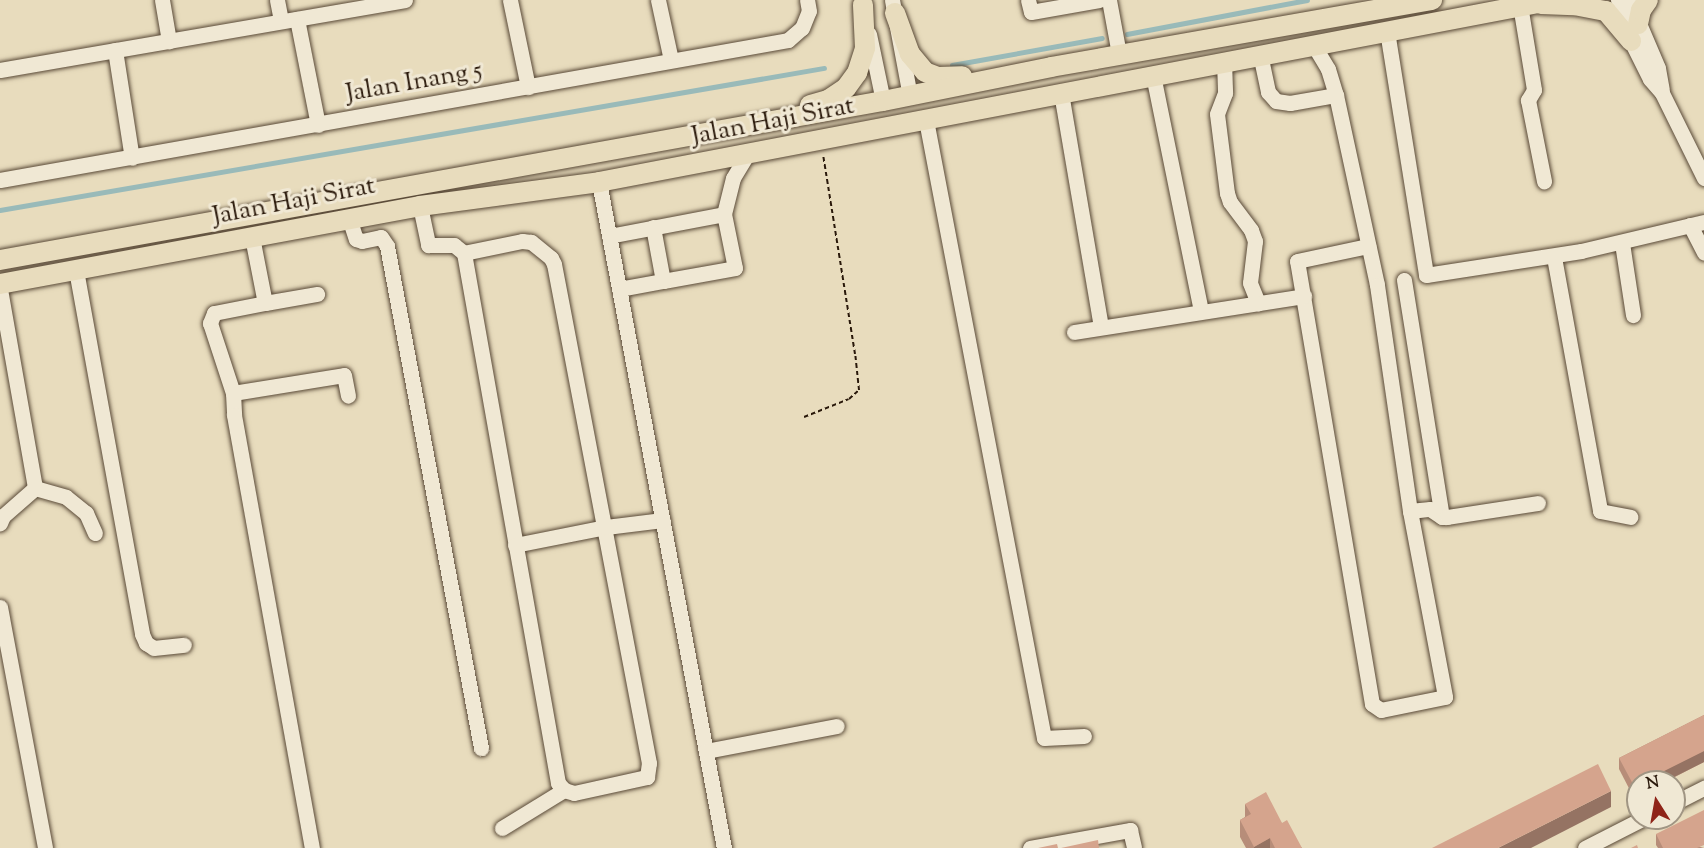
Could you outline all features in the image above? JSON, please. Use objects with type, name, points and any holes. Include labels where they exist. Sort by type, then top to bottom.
[{"type":"main road","name":"Jalan Haji Sirat","points":[[0,260],[532,165],[897,103],[1051,66],[1432,0]]},
{"type":"main road","points":[[1341,17],[1439,9],[1482,0]]},
{"type":"main road","points":[[1634,32],[1641,10],[1648,0]]},
{"type":"main road","points":[[532,165],[597,147],[828,100],[846,88],[857,73],[865,48],[863,3]]},
{"type":"main road","name":"Jalan Haji Sirat","points":[[0,284],[420,206],[599,182],[747,155],[1260,54],[1536,3],[1574,5],[1606,11],[1634,32]]},
{"type":"main road","points":[[893,6],[910,54],[926,72],[938,77],[1051,66]]},
{"type":"main road","points":[[1158,47],[1207,48],[1294,33],[1314,44]]},
{"type":"main road","points":[[821,141],[837,128],[886,118],[897,103],[914,112],[1091,81],[1153,75]]},
{"type":"street","points":[[162,0],[169,41]]},
{"type":"street","points":[[277,0],[281,21]]},
{"type":"street","points":[[0,70],[405,0]]},
{"type":"street","points":[[510,0],[528,87]]},
{"type":"street","points":[[658,0],[671,60]]},
{"type":"street","name":"Jalan Inang 5","points":[[0,180],[788,40],[802,28],[809,11],[807,0]]},
{"type":"street","points":[[1028,0],[1030,12],[1099,0]]},
{"type":"street","points":[[1109,0],[1119,54]]},
{"type":"street","points":[[1618,0],[1634,32],[1658,68],[1662,93],[1704,178]]},
{"type":"street","points":[[1629,0],[1634,32]]},
{"type":"street","points":[[863,3],[897,103]]},
{"type":"street","points":[[1536,3],[1534,90],[1528,100],[1544,181]]},
{"type":"street","points":[[893,6],[897,103]]},
{"type":"street","points":[[297,19],[318,124]]},
{"type":"street","points":[[1387,31],[1426,275]]},
{"type":"street","points":[[1314,44],[1328,69],[1336,95],[1377,285],[1410,511],[1445,697],[1381,710],[1371,704],[1297,261],[1368,246]]},
{"type":"street","points":[[115,50],[132,158]]},
{"type":"street","points":[[1260,54],[1268,92],[1276,101],[1290,103],[1336,95]]},
{"type":"street","points":[[1224,61],[1225,93],[1217,114],[1227,193],[1230,202],[1251,230],[1255,241],[1250,283],[1258,303]]},
{"type":"street","points":[[1153,75],[1201,311]]},
{"type":"street","points":[[1061,93],[1101,327]]},
{"type":"street","points":[[926,120],[1044,738],[1084,736]]},
{"type":"street","points":[[619,289],[735,268],[724,214],[733,178],[747,155]]},
{"type":"street","points":[[599,182],[724,848]]},
{"type":"street","points":[[420,206],[428,245],[454,245],[464,253],[558,783],[564,790],[574,793],[647,777],[650,763],[554,264],[551,258],[531,242],[522,241],[464,253]]},
{"type":"street","points":[[609,236],[724,214]]},
{"type":"street","points":[[349,219],[356,239],[362,241],[381,237],[387,246],[481,748]]},
{"type":"street","points":[[1377,285],[1426,275],[1554,256],[1622,243],[1697,224],[1704,253]]},
{"type":"street","points":[[653,227],[663,281]]},
{"type":"street","points":[[252,237],[265,303]]},
{"type":"street","points":[[1622,243],[1633,315]]},
{"type":"street","points":[[1554,256],[1600,511],[1630,517]]},
{"type":"street","points":[[76,270],[142,634],[146,643],[154,648],[184,645]]},
{"type":"street","points":[[1404,280],[1442,518]]},
{"type":"street","points":[[0,289],[35,489]]},
{"type":"street","points":[[312,848],[236,426],[233,393],[210,323],[214,313],[317,294]]},
{"type":"street","points":[[1074,332],[1304,296]]},
{"type":"street","points":[[233,393],[344,375],[348,396]]},
{"type":"street","points":[[0,523],[3,516],[35,489]]},
{"type":"street","points":[[35,489],[66,497],[87,513],[95,533]]},
{"type":"street","points":[[1410,511],[1430,509],[1442,518],[1538,503]]},
{"type":"street","points":[[515,545],[606,527],[663,520]]},
{"type":"street","points":[[0,608],[45,848]]},
{"type":"street","points":[[706,751],[837,726]]},
{"type":"street","points":[[1686,797],[1704,788]]},
{"type":"street","points":[[502,828],[564,790]]},
{"type":"street","points":[[1585,848],[1626,827]]},
{"type":"street","points":[[1030,848],[1130,830],[1134,848]]},
{"type":"path","points":[[804,417],[849,399],[858,390],[855,354],[821,141]]},
{"type":"building","points":[[1704,715],[1704,751],[1666,770],[1626,771],[1619,758]]},
{"type":"building","points":[[1598,764],[1611,791],[1498,848],[1432,848]]},
{"type":"building","points":[[1266,792],[1282,823],[1287,820],[1302,848],[1275,848],[1270,838],[1254,847],[1240,820],[1251,814],[1245,804]]},
{"type":"building","points":[[1704,810],[1704,845],[1697,848],[1663,848],[1656,834],[1664,830],[1686,830],[1686,819]]},
{"type":"building","points":[[1098,840],[1099,848],[1061,848]]},
{"type":"building","points":[[1057,844],[1058,848],[1038,848]]},
{"type":"waterway","points":[[1127,34],[1307,0]]},
{"type":"waterway","points":[[952,65],[1102,38]]},
{"type":"waterway","points":[[0,210],[824,68]]}]
